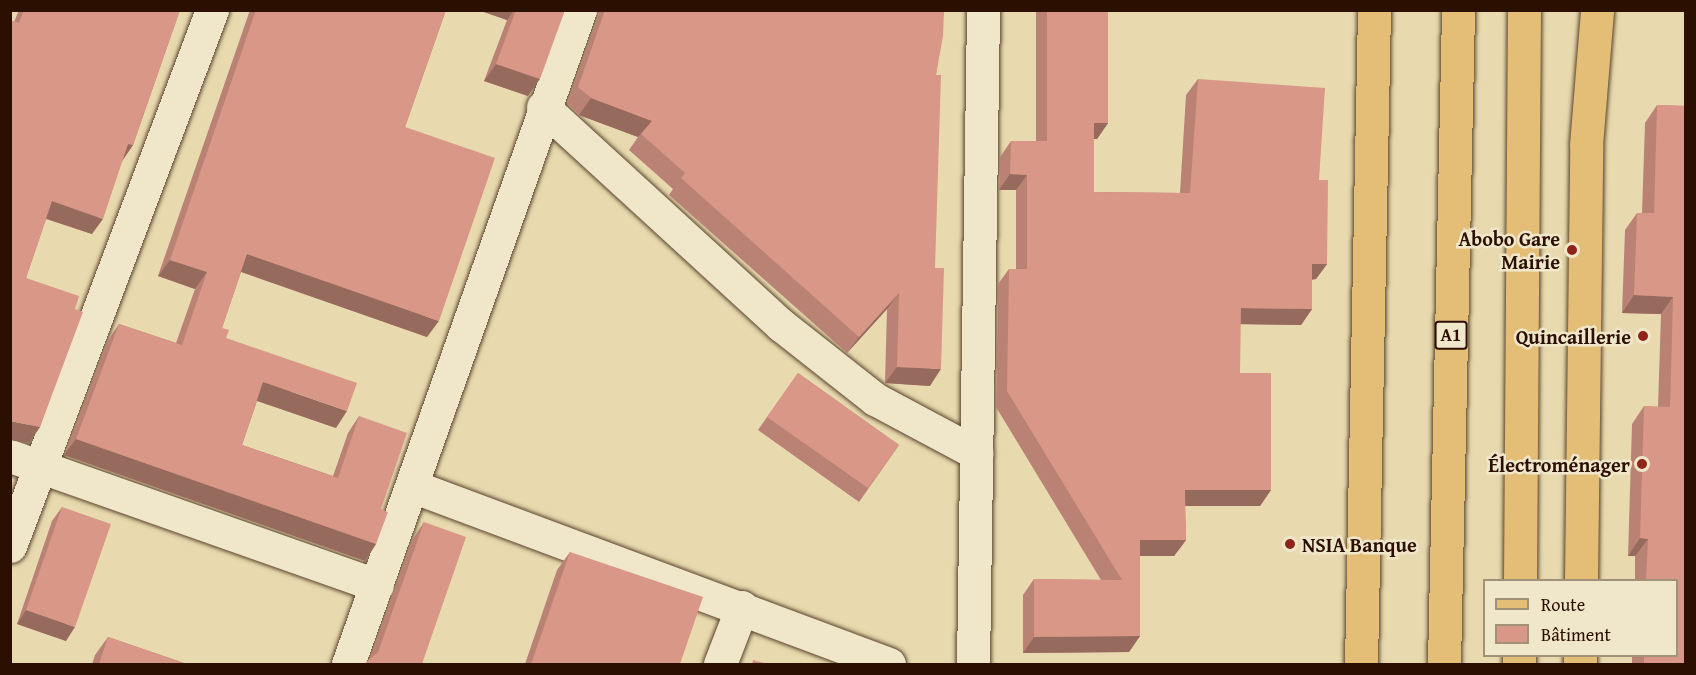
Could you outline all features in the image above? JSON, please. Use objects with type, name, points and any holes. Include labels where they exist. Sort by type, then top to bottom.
[{"type":"main road","points":[[1361,664],[1374,10]]},
{"type":"main road","name":"A1","points":[[1444,664],[1458,10]]},
{"type":"main road","points":[[1520,579],[1524,10]]},
{"type":"main road","points":[[1581,579],[1586,144],[1597,10]]},
{"type":"street","points":[[10,546],[25,460],[212,10]]},
{"type":"street","points":[[348,664],[579,10]]},
{"type":"street","points":[[973,664],[983,10]]},
{"type":"street","points":[[543,107],[781,325],[875,399],[976,453]]},
{"type":"street","points":[[25,460],[377,585]]},
{"type":"street","points":[[412,486],[742,607],[889,664]]},
{"type":"street","points":[[720,664],[742,607]]},
{"type":"building","points":[[24,10],[180,10],[133,145],[128,144],[103,219],[52,201],[26,278],[79,296],[75,309],[83,312],[40,427],[10,421],[10,20],[19,23]]},
{"type":"building","points":[[256,10],[446,10],[405,127],[495,158],[439,321],[247,254],[222,328],[229,330],[226,338],[357,383],[347,411],[263,382],[242,445],[338,478],[359,416],[407,433],[381,509],[388,512],[376,544],[76,439],[119,324],[182,345],[207,272],[170,260]]},
{"type":"building","points":[[516,10],[565,10],[540,79],[496,64]]},
{"type":"building","points":[[605,10],[944,10],[943,36],[936,75],[941,75],[935,268],[944,268],[941,369],[897,367],[899,293],[859,337],[681,178],[685,173],[641,134],[652,121],[591,98],[578,87]]},
{"type":"building","points":[[1047,10],[1108,10],[1108,123],[1094,123],[1094,192],[1190,193],[1198,79],[1325,88],[1319,180],[1328,180],[1327,264],[1312,264],[1312,309],[1241,308],[1240,373],[1271,373],[1271,490],[1185,490],[1186,540],[1140,540],[1140,636],[1034,637],[1034,579],[1122,580],[1007,391],[1009,269],[1027,269],[1027,175],[1010,174],[1011,141],[1047,141]]},
{"type":"building","points":[[1657,105],[1686,106],[1686,664],[1644,664],[1644,657],[1678,657],[1678,579],[1646,579],[1648,539],[1640,538],[1644,406],[1670,407],[1673,297],[1634,295],[1637,213],[1654,213]]},
{"type":"building","points":[[798,373],[899,445],[868,488],[767,417]]},
{"type":"building","points":[[62,507],[111,524],[75,627],[26,610]]},
{"type":"building","points":[[424,522],[466,537],[422,664],[364,664],[378,652]]},
{"type":"building","points":[[570,552],[703,597],[680,664],[531,664]]},
{"type":"building","points":[[108,637],[187,664],[99,664]]},
{"type":"building","points":[[753,660],[768,664],[752,664]]},
{"type":"place","name":"Abobo Gare Mairie","points":[[1572,250]]},
{"type":"place","name":"Quincaillerie","points":[[1643,336]]},
{"type":"place","name":"Électroménager","points":[[1642,464]]},
{"type":"place","name":"NSIA Banque","points":[[1290,544]]}]
